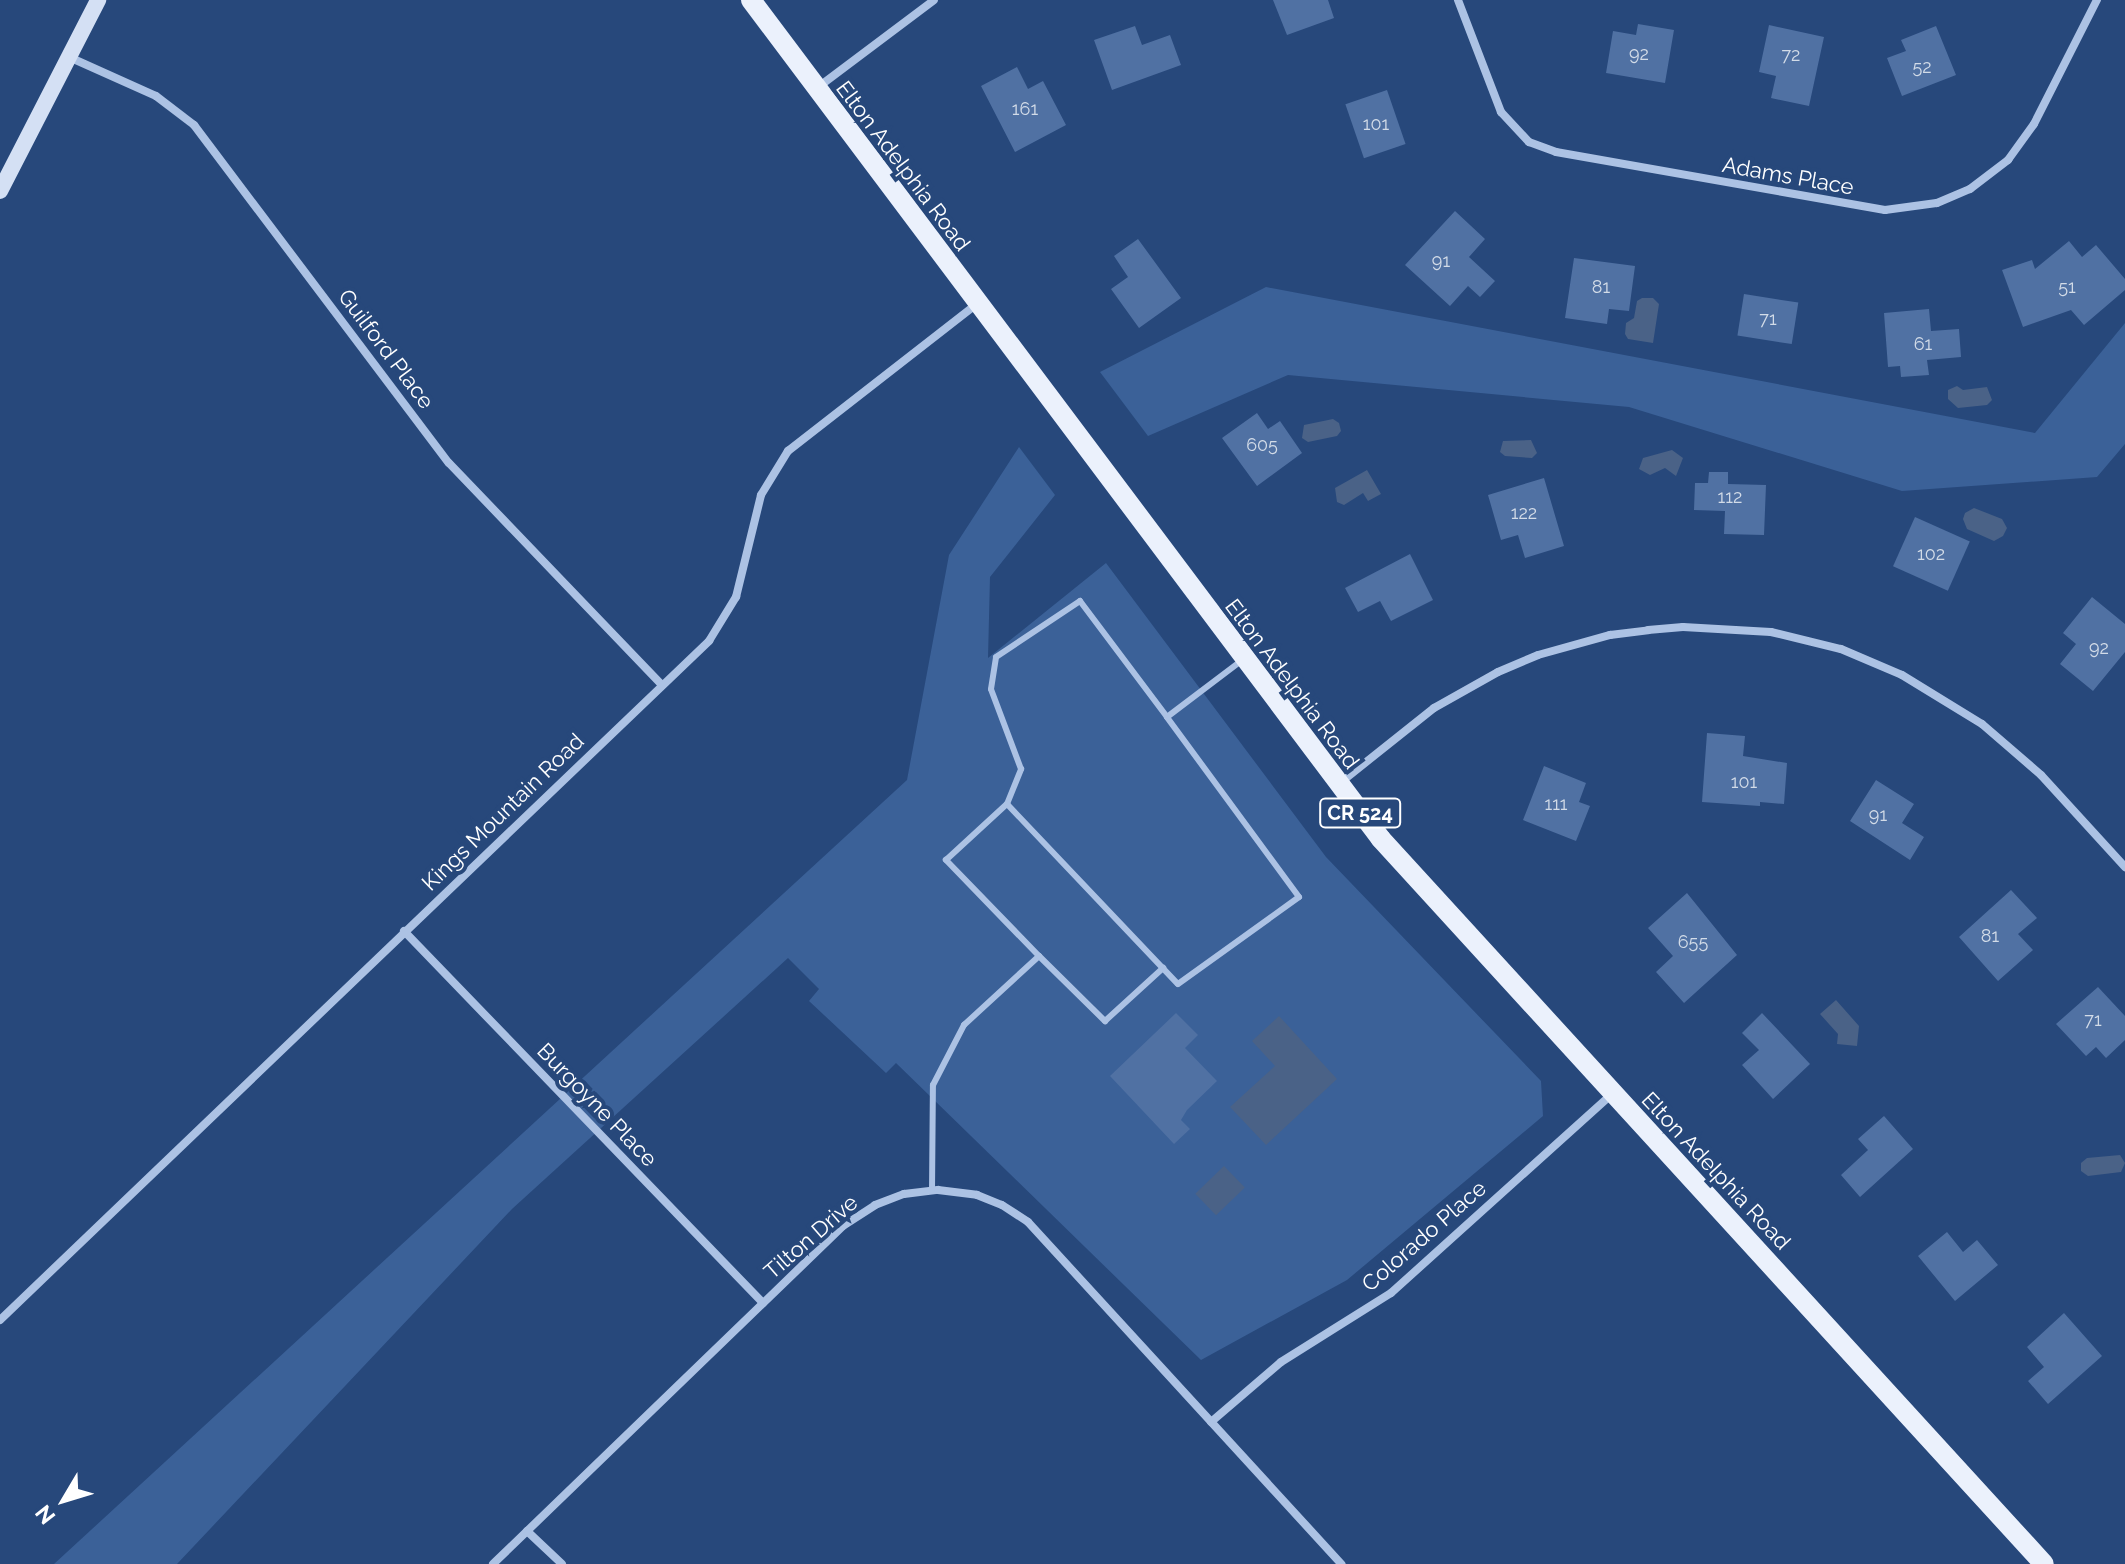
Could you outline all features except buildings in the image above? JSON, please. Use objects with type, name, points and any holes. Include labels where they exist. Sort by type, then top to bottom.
[{"type":"main road","name":"Elton Adelphia Road","points":[[751,0],[1381,839],[2044,1564]]},
{"type":"street","points":[[0,191],[98,0]]},
{"type":"street","points":[[816,89],[934,0]]},
{"type":"street","name":"Adams Place","points":[[1458,0],[1501,112],[1529,142],[1556,152],[1885,210],[1937,203],[1970,189],[2008,160],[2034,124],[2097,0]]},
{"type":"street","name":"Guilford Place","points":[[69,57],[156,96],[194,125],[449,463],[662,685]]},
{"type":"street","name":"Kings Mountain Road","points":[[0,1320],[709,641],[736,597],[761,495],[788,451],[977,304]]},
{"type":"street","points":[[1338,785],[1434,708],[1488,677],[1538,655],[1610,635],[1648,630],[1697,628],[1771,632],[1841,649],[1890,670],[1982,724],[2041,775],[2125,867]]},
{"type":"street","name":"Burgoyne Place","points":[[404,931],[763,1303]]},
{"type":"street","name":"Colorado Place","points":[[1211,1422],[1281,1362],[1391,1293],[1613,1094]]},
{"type":"street","name":"Tilton Drive","points":[[493,1564],[860,1213],[904,1194],[932,1191],[977,1195],[1002,1205],[1028,1222],[1341,1564]]},
{"type":"street","points":[[527,1531],[562,1564]]},
{"type":"lane","points":[[1007,804],[1163,968],[1178,984],[1299,897],[1080,601],[996,657],[991,689],[1021,769],[1007,804],[946,860],[1105,1021],[1163,968]]},
{"type":"lane","points":[[1167,717],[1244,659]]},
{"type":"lane","points":[[932,1191],[933,1085],[964,1025],[1039,956]]},
{"type":"shaded area","points":[[1266,287],[2035,433],[2125,323],[2125,444],[2097,477],[1902,491],[1629,407],[1288,375],[1148,436],[1100,372]]},
{"type":"shaded area","points":[[1653,298],[1659,304],[1653,343],[1628,339],[1625,334],[1626,323],[1634,318],[1637,301]]},
{"type":"shaded area","points":[[1957,386],[1963,390],[1987,387],[1992,400],[1987,405],[1958,408],[1948,399],[1948,390]]},
{"type":"shaded area","points":[[1333,419],[1339,423],[1341,431],[1337,436],[1308,442],[1302,438],[1304,425]]},
{"type":"shaded area","points":[[1531,440],[1537,453],[1532,458],[1505,456],[1500,452],[1503,441]]},
{"type":"shaded area","points":[[1019,447],[1055,495],[990,577],[988,658],[1106,563],[1326,857],[1541,1081],[1543,1116],[1347,1280],[1201,1360],[896,1063],[886,1073],[809,1001],[819,989],[788,958],[512,1209],[177,1564],[54,1564],[907,780],[949,555]]},
{"type":"shaded area","points":[[1672,450],[1683,458],[1676,476],[1665,468],[1650,475],[1639,469],[1643,458]]},
{"type":"shaded area","points":[[1367,470],[1381,494],[1368,501],[1363,493],[1344,505],[1337,502],[1335,488]]},
{"type":"shaded area","points":[[1974,508],[2002,519],[2007,528],[2003,536],[1994,541],[1967,529],[1963,519],[1965,513]]},
{"type":"shaded area","points":[[1836,1000],[1859,1026],[1857,1046],[1837,1044],[1838,1034],[1820,1014]]},
{"type":"shaded area","points":[[1279,1016],[1337,1079],[1266,1145],[1230,1107],[1275,1066],[1252,1041]]},
{"type":"shaded area","points":[[2120,1155],[2125,1163],[2121,1172],[2088,1176],[2081,1171],[2081,1163],[2087,1158]]},
{"type":"shaded area","points":[[1224,1166],[1245,1188],[1216,1215],[1195,1194]]}]
